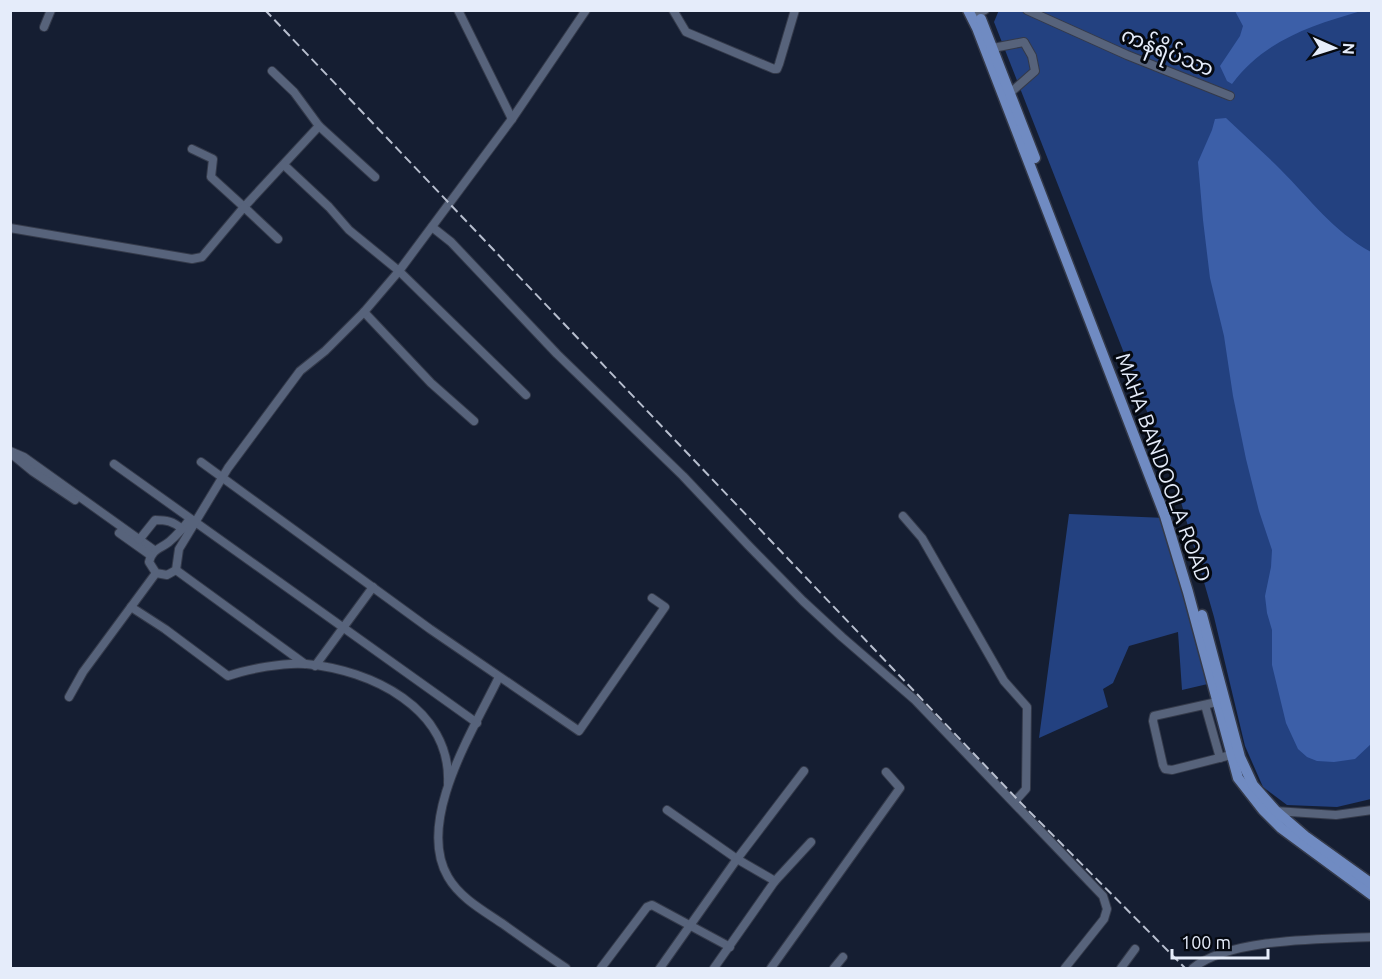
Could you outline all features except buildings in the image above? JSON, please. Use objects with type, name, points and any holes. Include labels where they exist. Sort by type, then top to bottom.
[{"type":"main road","name":"MAHA BANDOOLA ROAD","points":[[976,12],[993,48],[1182,545],[1243,766],[1253,785],[1276,811],[1305,836],[1371,884]]},
{"type":"main road","name":"MAHA BANDOOLA ROAD","points":[[976,12],[1164,516],[1188,592],[1211,703],[1238,778],[1263,810],[1300,843],[1371,895]]},
{"type":"street","points":[[45,27],[51,10]]},
{"type":"street","points":[[458,10],[512,120]]},
{"type":"street","points":[[176,570],[179,549],[193,521],[222,477],[300,371],[325,351],[364,312],[399,271],[512,120],[586,10]]},
{"type":"street","points":[[673,10],[686,33],[777,69],[795,10]]},
{"type":"street","name":"ကန်ရိပ်သာ","points":[[1027,10],[1127,55],[1230,96]]},
{"type":"street","points":[[993,48],[1024,42],[1032,56],[1035,71],[1010,93]]},
{"type":"street","points":[[272,71],[294,92],[319,126],[375,177]]},
{"type":"street","points":[[10,228],[192,259],[202,257],[244,207],[319,126]]},
{"type":"street","points":[[192,149],[213,159],[211,177],[278,240]]},
{"type":"street","points":[[284,165],[329,207],[349,230],[399,271],[526,395]]},
{"type":"street","points":[[432,227],[451,242],[557,354],[683,476],[803,601],[915,700],[1103,896],[1107,909],[1104,919],[1065,969]]},
{"type":"street","points":[[364,312],[431,383],[474,422]]},
{"type":"street","points":[[10,452],[24,457],[140,540],[152,553]]},
{"type":"street","points":[[10,452],[32,471],[152,553]]},
{"type":"street","points":[[201,462],[499,677],[579,731],[665,607],[652,598]]},
{"type":"street","points":[[114,464],[477,723]]},
{"type":"street","points":[[903,516],[922,537],[1004,681],[1027,707],[1026,789],[1017,799]]},
{"type":"street","points":[[140,540],[155,520],[166,520],[182,529]]},
{"type":"street","points":[[176,570],[167,575],[156,573],[149,562],[152,553],[168,543],[193,521]]},
{"type":"street","points":[[176,570],[305,664]]},
{"type":"street","points":[[69,698],[83,672],[156,573]]},
{"type":"street","points":[[315,666],[373,587]]},
{"type":"street","points":[[131,607],[228,676],[245,670],[305,664],[360,676],[393,691],[425,717],[442,744],[448,767],[448,783]]},
{"type":"street","points":[[499,677],[448,783],[439,819],[438,838],[442,862],[448,878],[469,901],[566,969]]},
{"type":"street","points":[[1220,758],[1211,703],[1154,716],[1153,721],[1163,765],[1166,769],[1172,771],[1220,758],[1231,755]]},
{"type":"street","points":[[660,969],[737,859],[804,771]]},
{"type":"street","points":[[771,969],[900,788],[886,772]]},
{"type":"street","points":[[667,810],[737,859],[775,881]]},
{"type":"street","points":[[1263,810],[1336,815],[1371,810]]},
{"type":"street","points":[[714,969],[775,881],[811,842]]},
{"type":"street","points":[[601,969],[647,907],[652,905],[730,946]]},
{"type":"street","points":[[1193,969],[1203,960],[1247,946],[1371,937]]},
{"type":"street","points":[[1121,969],[1135,950]]},
{"type":"street","points":[[834,969],[843,957]]},
{"type":"shaded area","points":[[999,10],[1371,11],[1371,799],[1337,807],[1287,805],[1263,787],[1245,746],[1214,617],[1177,488],[994,22]]},
{"type":"shaded area","points":[[1235,11],[1361,11],[1306,29],[1274,46],[1259,56],[1232,84],[1227,81],[1220,66],[1240,36],[1243,26]]},
{"type":"shaded area","points":[[1226,118],[1280,169],[1322,214],[1357,244],[1371,252],[1372,743],[1355,759],[1334,762],[1317,761],[1307,757],[1298,749],[1286,723],[1272,665],[1272,630],[1265,596],[1272,550],[1246,459],[1224,336],[1210,278],[1198,162],[1215,119]]},
{"type":"shaded area","points":[[1069,514],[1166,518],[1212,683],[1182,690],[1178,632],[1129,646],[1113,683],[1103,689],[1108,707],[1039,738]]},
{"type":"railway","points":[[265,10],[1017,799],[1185,968]]}]
